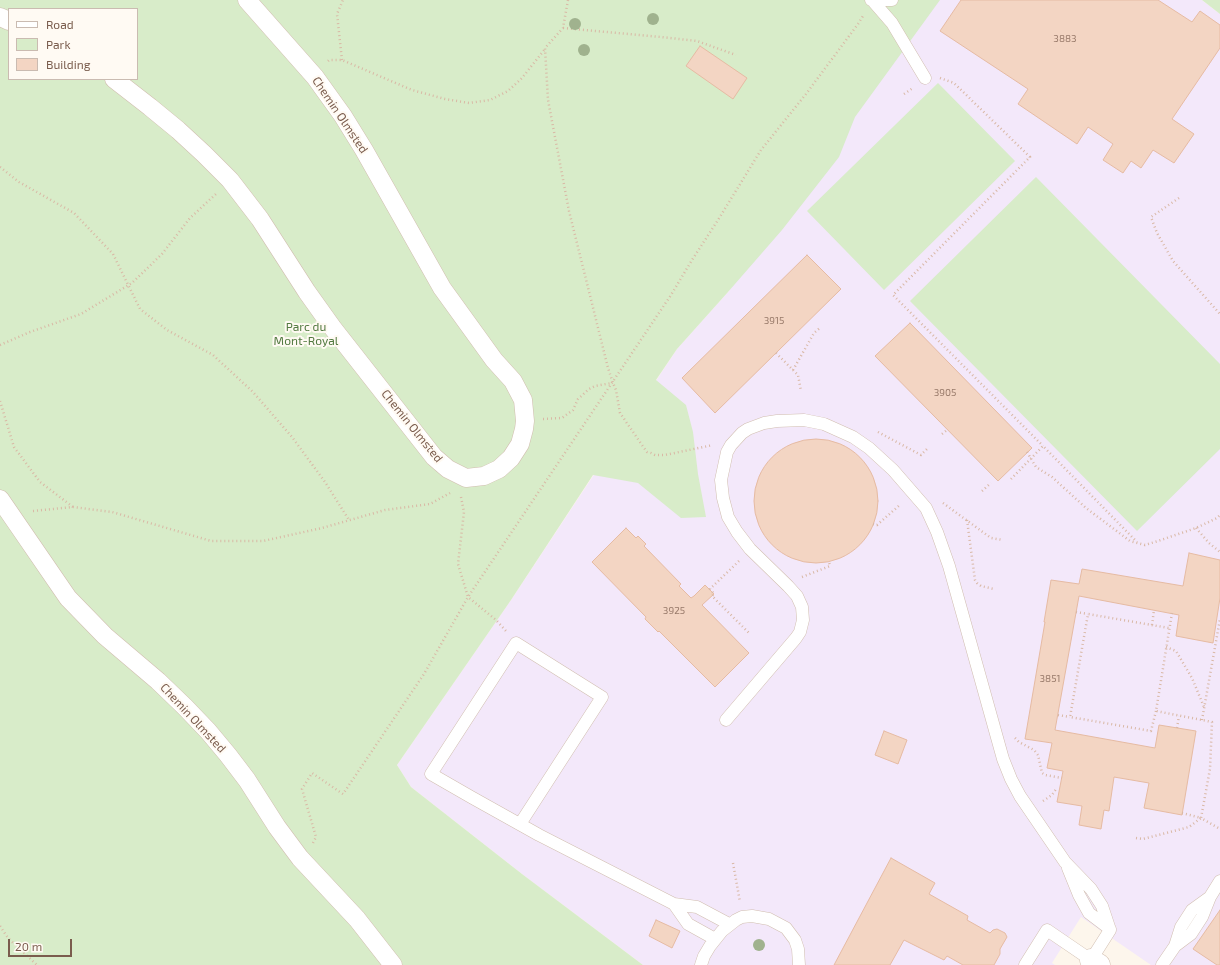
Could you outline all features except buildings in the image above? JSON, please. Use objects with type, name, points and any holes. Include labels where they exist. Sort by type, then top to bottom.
[{"type":"street","name":"Chemin Olmsted","points":[[115,80],[150,106],[178,130],[230,180],[260,219],[311,298],[434,456],[463,482],[484,476],[499,469],[511,458],[520,444],[524,429],[525,420],[523,400],[513,381],[494,360],[442,288],[364,150],[343,116],[315,77],[247,0]]},
{"type":"street","name":"Chemin Olmsted","points":[[0,499],[68,598],[105,636],[158,681],[208,731],[233,761],[277,827],[300,858],[357,919],[393,965]]},
{"type":"lane","points":[[872,0],[892,0]]},
{"type":"lane","points":[[872,0],[892,23],[925,78]]},
{"type":"lane","points":[[726,720],[796,638],[800,632],[803,620],[802,607],[797,596],[742,540],[728,517],[723,498],[721,480],[727,452],[742,433],[764,423],[804,420],[824,424],[853,437],[869,448],[893,470],[922,502],[928,512],[949,566],[1006,769],[1020,796],[1065,862],[1091,889],[1102,906],[1110,930],[1095,962],[1047,930],[1025,965]]},
{"type":"lane","points":[[520,824],[602,697],[516,643],[431,774],[520,824],[674,904],[697,906],[729,924]]},
{"type":"lane","points":[[1162,965],[1175,946],[1180,927],[1192,910],[1210,897],[1220,881]]},
{"type":"lane","points":[[674,904],[688,924],[715,939]]},
{"type":"lane","points":[[701,965],[704,956],[715,939],[729,924],[742,917],[752,916],[769,919],[786,928],[795,940],[798,948],[799,965]]},
{"type":"path","points":[[342,60],[337,14],[343,0]]},
{"type":"path","points":[[315,77],[329,60],[342,60],[412,90],[445,99],[469,103],[490,100],[508,91],[522,78],[545,48],[563,28],[568,0]]},
{"type":"path","points":[[315,839],[316,837],[302,789],[312,773],[343,794],[424,674],[468,598],[671,294],[761,150],[806,94],[858,24],[872,0]]},
{"type":"path","points":[[563,28],[697,41],[736,55]]},
{"type":"path","points":[[545,48],[548,100],[569,211],[606,361],[612,383],[616,390],[620,413],[647,452],[655,455],[665,455],[717,444]]},
{"type":"path","points":[[904,94],[925,78],[940,78],[954,83],[1030,157],[893,294],[1138,543]]},
{"type":"path","points":[[0,167],[19,182],[74,213],[113,254],[140,309],[167,330],[212,355],[253,392],[292,437],[325,482],[349,520]]},
{"type":"path","points":[[0,345],[30,332],[81,314],[128,285],[162,254],[190,218],[230,180]]},
{"type":"path","points":[[1179,198],[1152,216],[1158,233],[1173,261],[1220,314]]},
{"type":"path","points":[[793,370],[814,333],[821,327]]},
{"type":"path","points":[[776,353],[798,375],[800,391]]},
{"type":"path","points":[[552,419],[562,418],[573,410],[578,399],[589,389],[595,386],[612,383]]},
{"type":"path","points":[[0,401],[14,447],[40,482],[73,507]]},
{"type":"path","points":[[942,434],[947,430]]},
{"type":"path","points":[[876,431],[921,455],[927,449]]},
{"type":"path","points":[[1011,479],[1043,446]]},
{"type":"path","points":[[1027,452],[1036,467],[1052,477],[1086,508],[1130,541],[1145,545],[1196,528],[1217,518],[1220,515]]},
{"type":"path","points":[[10,514],[73,507],[112,512],[211,541],[263,541],[322,528],[385,510],[430,504],[463,482]]},
{"type":"path","points":[[463,482],[464,512],[458,564],[468,598],[496,620]]},
{"type":"path","points":[[982,491],[991,483]]},
{"type":"path","points":[[938,499],[990,538],[1003,540]]},
{"type":"path","points":[[873,524],[877,524],[906,500]]},
{"type":"path","points":[[966,520],[975,580],[981,586],[994,589]]},
{"type":"path","points":[[1196,528],[1209,543],[1220,552]]},
{"type":"path","points":[[739,560],[710,589],[714,594],[712,596],[749,633]]},
{"type":"path","points":[[801,577],[830,566],[829,562]]},
{"type":"path","points":[[1152,625],[1154,610]]},
{"type":"path","points":[[1076,612],[1169,628]]},
{"type":"path","points":[[1058,715],[1152,731],[1172,613]]},
{"type":"path","points":[[1070,718],[1088,614]]},
{"type":"path","points":[[1202,720],[1220,619]]},
{"type":"path","points":[[1166,647],[1176,650],[1192,678],[1204,708]]},
{"type":"path","points":[[1136,838],[1143,839],[1189,828],[1201,818],[1210,769],[1212,722],[1156,711]]},
{"type":"path","points":[[1177,728],[1179,716]]},
{"type":"path","points":[[1013,733],[1019,742],[1034,750],[1038,754],[1042,773],[1045,775],[1062,778]]},
{"type":"path","points":[[1045,800],[1052,795],[1056,789]]},
{"type":"path","points":[[1182,813],[1201,818],[1220,829]]},
{"type":"path","points":[[733,863],[742,917]]},
{"type":"path","points":[[0,926],[8,938],[37,965]]},
{"type":"shaded area","points":[[930,0],[1202,0],[1220,14],[1220,965],[1151,965],[1081,917],[1052,963],[1055,965],[643,965],[522,874],[411,787],[397,765],[511,600],[677,349],[728,292],[866,88]]},
{"type":"green space","name":"Parc du Mont-Royal","points":[[0,0],[940,0],[855,117],[839,157],[782,230],[677,349],[656,380],[686,405],[693,432],[698,474],[706,517],[681,518],[638,483],[593,475],[511,600],[397,765],[411,787],[522,874],[643,965],[0,965]]},
{"type":"green space","points":[[1202,0],[1220,0],[1220,14]]},
{"type":"green space","points":[[938,83],[1015,161],[884,290],[807,211]]},
{"type":"green space","points":[[1036,177],[1220,364],[1220,449],[1137,531],[910,301]]}]
